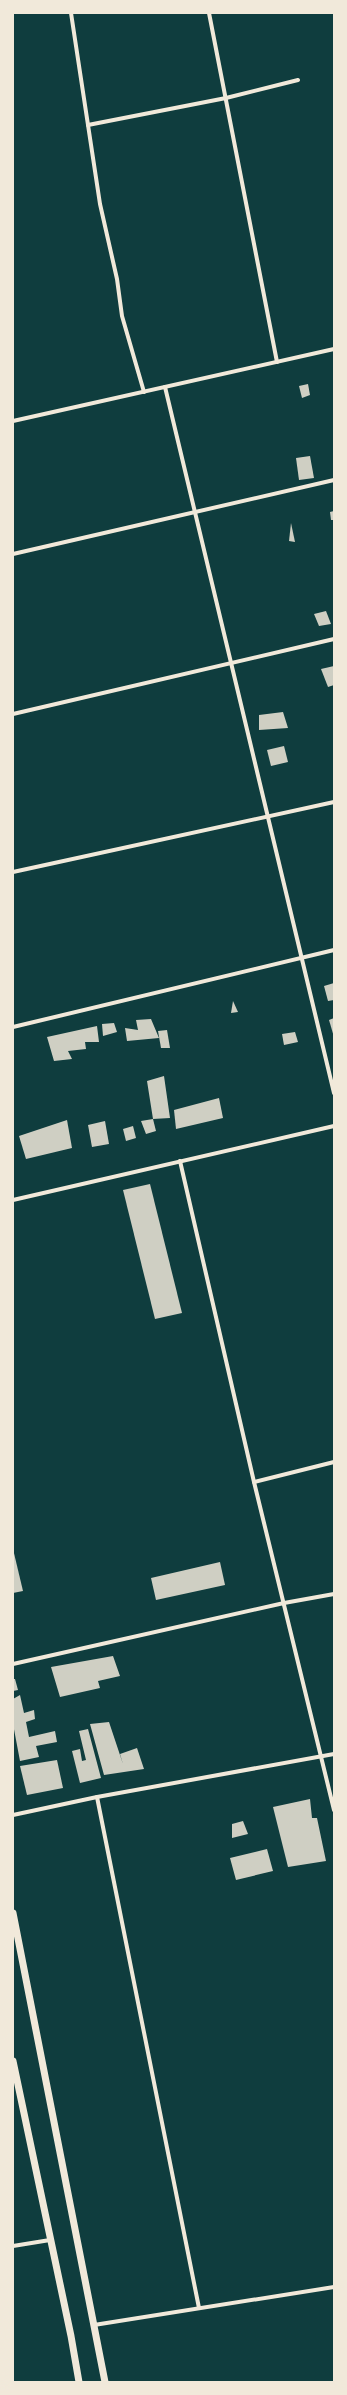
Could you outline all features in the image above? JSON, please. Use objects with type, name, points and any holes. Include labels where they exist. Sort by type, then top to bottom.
[{"type":"street","points":[[71,13],[100,204],[117,279],[122,316],[144,392]]},
{"type":"street","points":[[209,13],[277,362]]},
{"type":"street","points":[[88,126],[226,98],[298,80]]},
{"type":"street","points":[[13,421],[334,349]]},
{"type":"street","points":[[165,387],[233,663],[300,957],[334,1093]]},
{"type":"street","points":[[13,554],[334,480]]},
{"type":"street","points":[[13,714],[334,639]]},
{"type":"street","points":[[13,872],[334,802]]},
{"type":"street","points":[[13,1027],[334,950]]},
{"type":"street","points":[[13,1200],[334,1126]]},
{"type":"street","points":[[180,1161],[254,1482],[334,1810]]},
{"type":"street","points":[[254,1482],[334,1462]]},
{"type":"street","points":[[13,1664],[284,1603],[334,1594]]},
{"type":"street","points":[[13,1815],[334,1754]]},
{"type":"street","points":[[97,1798],[199,2308]]},
{"type":"street","points":[[13,1913],[105,2382]]},
{"type":"street","points":[[13,2061],[71,2336],[78,2382]]},
{"type":"street","points":[[13,2246],[50,2240]]},
{"type":"street","points":[[94,2325],[334,2287]]},
{"type":"building","points":[[308,384],[310,395],[302,398],[299,386]]},
{"type":"building","points":[[310,456],[314,478],[299,480],[296,458]]},
{"type":"building","points":[[334,511],[334,520],[331,520],[330,512]]},
{"type":"building","points":[[291,523],[295,542],[289,541]]},
{"type":"building","points":[[326,611],[331,624],[319,626],[314,614]]},
{"type":"building","points":[[334,666],[334,685],[328,687],[321,669]]},
{"type":"building","points":[[283,712],[288,728],[259,730],[259,715]]},
{"type":"building","points":[[284,746],[288,762],[271,766],[267,750]]},
{"type":"building","points":[[334,983],[334,1000],[328,1001],[324,986]]},
{"type":"building","points":[[233,1001],[238,1012],[231,1013]]},
{"type":"building","points":[[334,1018],[334,1037],[329,1020]]},
{"type":"building","points":[[151,1019],[159,1038],[127,1041],[125,1028],[138,1030],[136,1020]]},
{"type":"building","points":[[114,1023],[117,1032],[103,1036],[102,1024]]},
{"type":"building","points":[[97,1026],[99,1042],[85,1042],[86,1049],[68,1051],[72,1059],[54,1061],[47,1037]]},
{"type":"building","points":[[167,1030],[170,1048],[161,1048],[158,1031]]},
{"type":"building","points":[[295,1032],[298,1042],[284,1045],[282,1034]]},
{"type":"building","points":[[164,1076],[170,1118],[153,1119],[147,1081]]},
{"type":"building","points":[[219,1098],[223,1118],[176,1129],[174,1110]]},
{"type":"building","points":[[153,1119],[156,1131],[146,1134],[141,1121]]},
{"type":"building","points":[[67,1120],[72,1148],[26,1159],[19,1136]]},
{"type":"building","points":[[105,1121],[109,1144],[92,1147],[88,1125]]},
{"type":"building","points":[[133,1126],[136,1138],[126,1141],[123,1129]]},
{"type":"building","points":[[150,1184],[182,1313],[155,1319],[123,1190]]},
{"type":"building","points":[[13,1549],[23,1591],[13,1593]]},
{"type":"building","points":[[220,1562],[225,1585],[156,1600],[151,1578]]},
{"type":"building","points":[[113,1656],[120,1676],[98,1681],[100,1688],[60,1697],[51,1667]]},
{"type":"building","points":[[13,1679],[15,1679],[18,1690],[13,1691]]},
{"type":"building","points":[[20,1695],[24,1713],[34,1710],[35,1719],[26,1722],[29,1737],[55,1731],[57,1742],[36,1746],[39,1757],[20,1761],[13,1724],[13,1699]]},
{"type":"building","points":[[109,1722],[123,1764],[120,1754],[137,1748],[144,1769],[104,1775],[90,1724]]},
{"type":"building","points":[[88,1729],[101,1778],[80,1783],[72,1751],[80,1749],[82,1761],[86,1760],[79,1731]]},
{"type":"building","points":[[57,1760],[63,1788],[27,1795],[20,1766]]},
{"type":"building","points":[[310,1799],[312,1818],[317,1818],[326,1861],[288,1867],[273,1807]]},
{"type":"building","points":[[243,1821],[248,1834],[232,1838],[232,1824]]},
{"type":"building","points":[[267,1849],[273,1871],[236,1880],[230,1858]]}]
